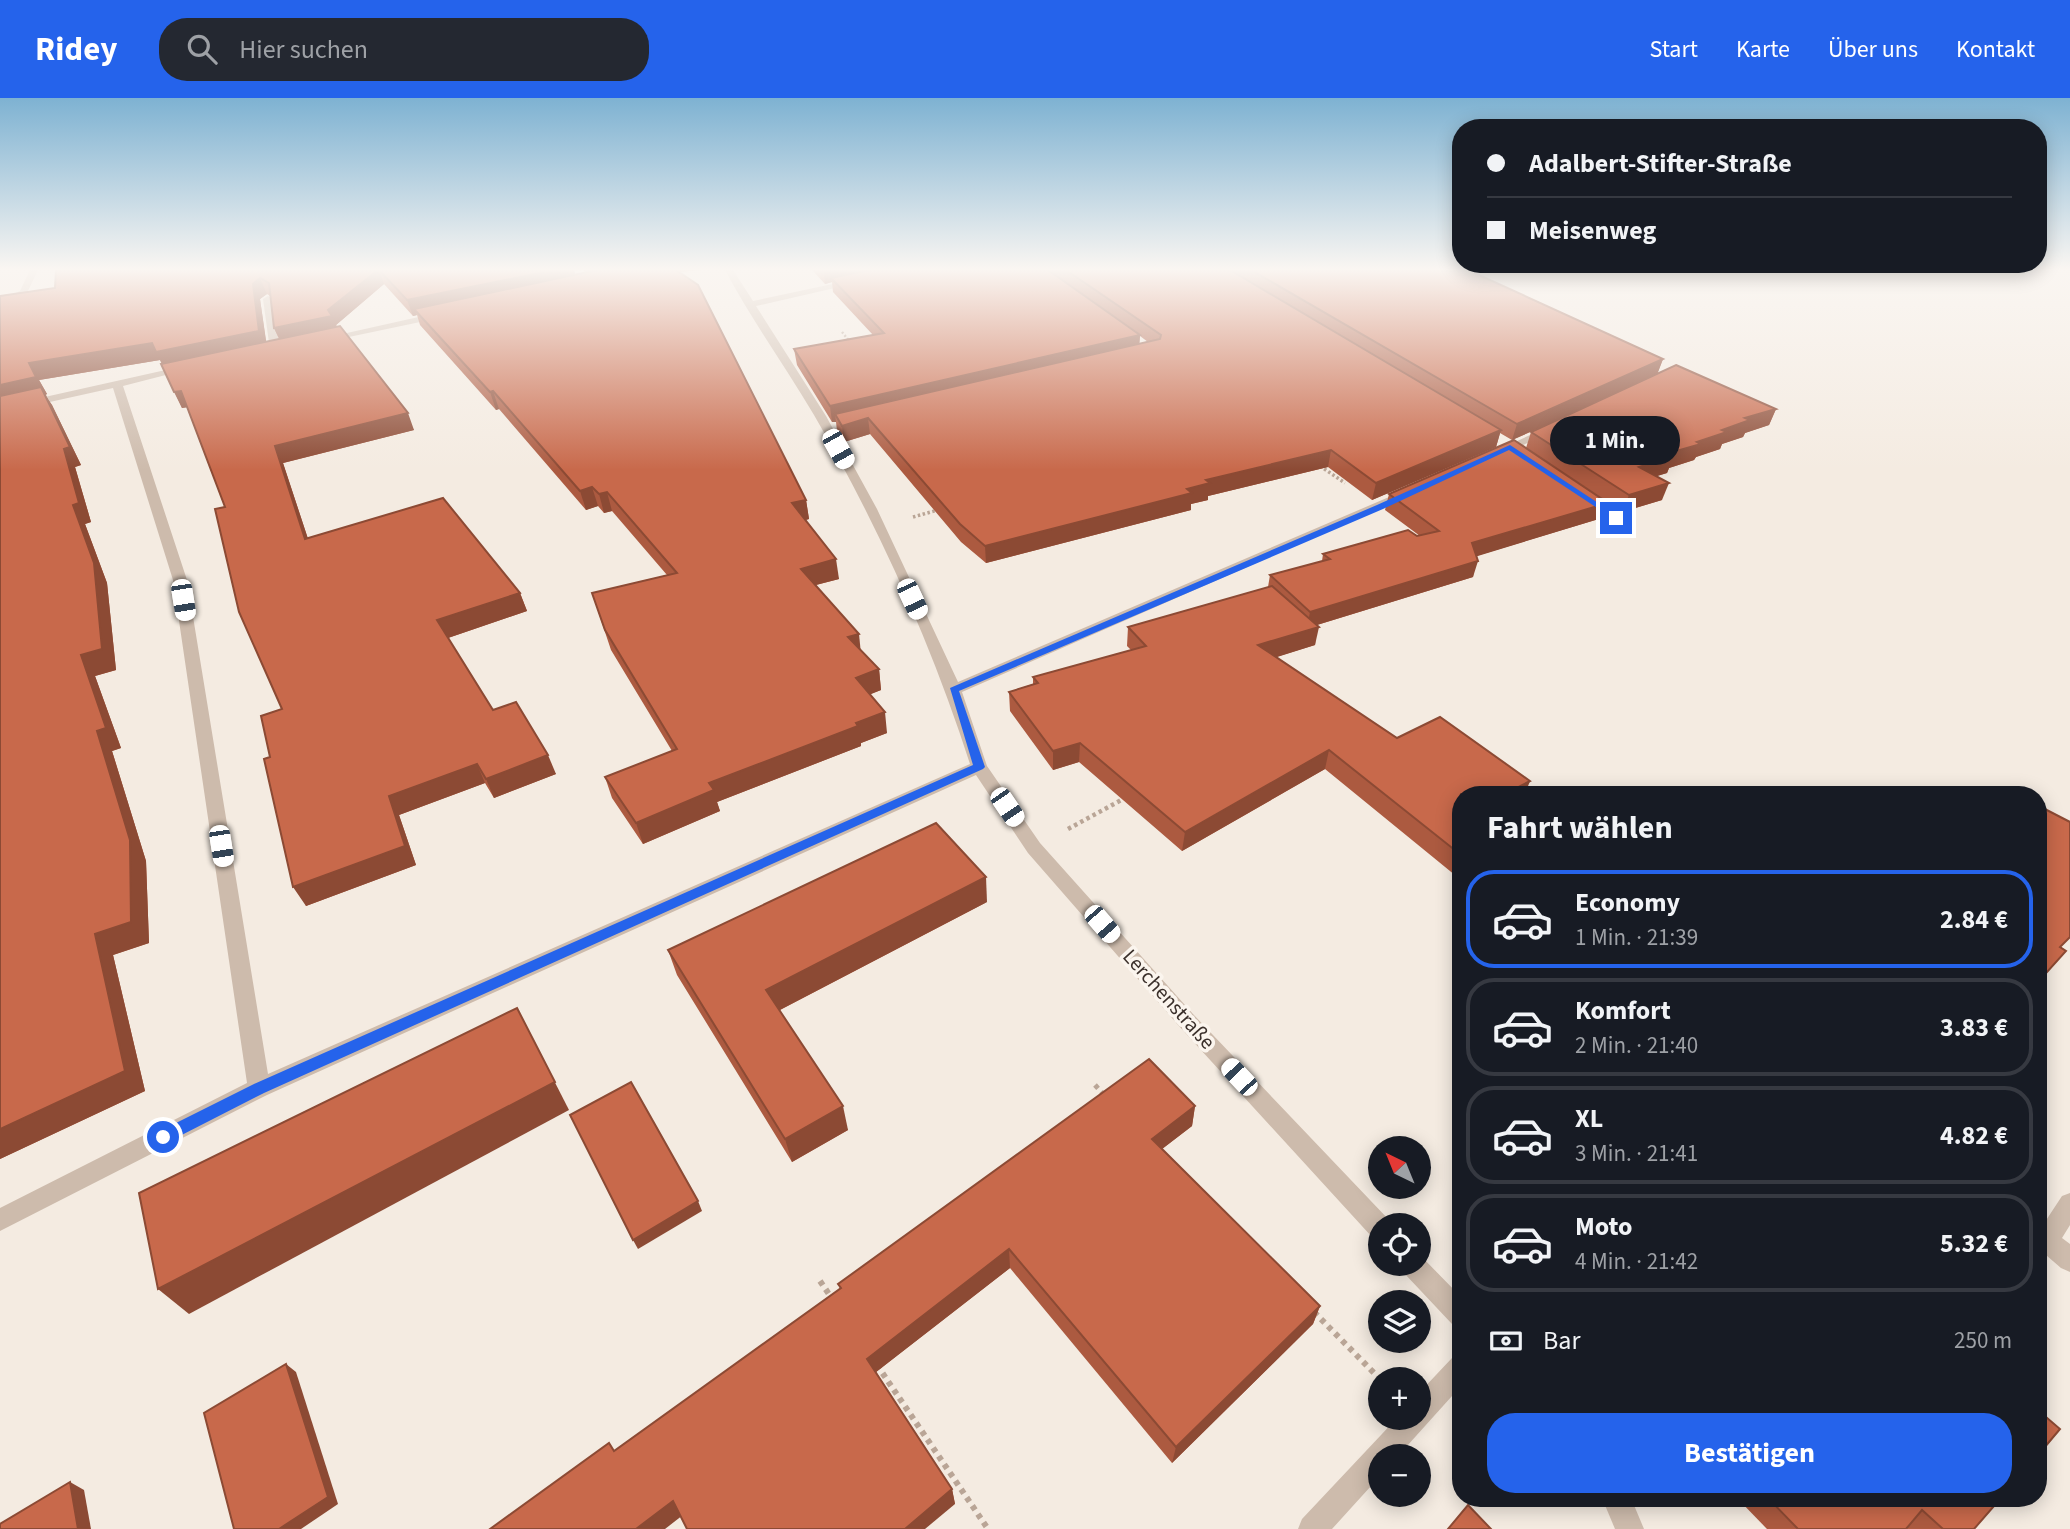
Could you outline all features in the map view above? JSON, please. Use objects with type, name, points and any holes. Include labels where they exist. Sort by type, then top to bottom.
[{"type":"street","points":[[273,337],[275,350]]},
{"type":"street","points":[[316,341],[336,337]]},
{"type":"street","name":"Lerchenstraße","points":[[770,337],[834,427],[954,690],[979,767],[1034,848],[1186,1020],[1368,1215]]},
{"type":"street","points":[[262,352],[289,347]]},
{"type":"street","points":[[0,410],[196,366]]},
{"type":"street","points":[[117,383],[180,580],[259,1088]]},
{"type":"street","points":[[1486,458],[1557,426]]},
{"type":"street","points":[[1574,489],[1616,518]]},
{"type":"street","points":[[954,690],[1415,491]]},
{"type":"street","points":[[0,1220],[259,1088],[979,767]]},
{"type":"street","points":[[2070,1204],[2047,1240],[2070,1260]]},
{"type":"street","points":[[1424,1276],[1452,1305]]},
{"type":"street","points":[[1431,1400],[1452,1377]]},
{"type":"street","points":[[1312,1529],[1404,1430]]},
{"type":"street","points":[[1620,1507],[1630,1529]]},
{"type":"path","points":[[781,356],[849,342],[846,337]]},
{"type":"path","points":[[1315,462],[1380,507]]},
{"type":"path","points":[[879,526],[945,508]]},
{"type":"path","points":[[1034,848],[1132,794]]},
{"type":"path","points":[[1095,1085],[1114,1104]]},
{"type":"path","points":[[820,1281],[835,1303]]},
{"type":"path","points":[[1304,1301],[1368,1367]]},
{"type":"path","points":[[873,1360],[988,1529]]},
{"type":"building","points":[[0,337],[231,337],[156,352],[152,343],[29,363],[36,377],[0,385]]},
{"type":"building","points":[[289,337],[348,337],[408,413],[275,446],[305,539],[443,498],[520,593],[437,620],[493,710],[516,702],[548,755],[486,779],[477,764],[389,796],[405,846],[293,887],[264,759],[270,757],[261,716],[282,709],[239,612],[215,509],[225,507],[181,391],[174,392],[161,364]]},
{"type":"building","points":[[439,337],[724,337],[806,500],[792,503],[836,559],[801,569],[859,634],[848,637],[879,669],[856,678],[885,712],[856,723],[858,726],[709,783],[714,790],[636,823],[605,777],[677,749],[605,630],[592,593],[677,573],[607,492],[599,494],[592,487],[580,491],[493,391],[490,392]]},
{"type":"building","points":[[863,337],[1132,337],[830,406],[794,349]]},
{"type":"building","points":[[1161,337],[1343,337],[1501,430],[1376,483],[1331,450],[1206,480],[1210,483],[1187,489],[1192,493],[985,546],[960,524],[868,418],[842,426],[835,414]]},
{"type":"building","points":[[1366,337],[1614,337],[1663,359],[1517,424]]},
{"type":"building","points":[[1676,365],[1776,409],[1745,418],[1750,420],[1722,430],[1727,432],[1697,442],[1701,444],[1669,453],[1674,456],[1639,467],[1669,483],[1629,495],[1531,432]]},
{"type":"building","points":[[41,387],[70,447],[64,449],[79,503],[73,505],[94,563],[102,649],[81,655],[106,728],[97,731],[130,840],[131,922],[95,934],[125,1071],[0,1129],[0,396]]},
{"type":"building","points":[[1514,440],[1608,503],[1472,543],[1478,561],[1310,612],[1270,575],[1330,559],[1323,554],[1408,530],[1417,536],[1439,531],[1389,494]]},
{"type":"building","points":[[1272,586],[1319,627],[1258,645],[1397,738],[1440,717],[1530,781],[1520,786],[1452,786],[1452,848],[1329,750],[1185,832],[1080,743],[1053,751],[1009,692],[1038,683],[1033,677],[1146,646],[1128,627]]},
{"type":"building","points":[[2047,810],[2070,822],[2070,937],[2060,947],[2066,951],[2047,972]]},
{"type":"building","points":[[936,823],[986,877],[766,990],[843,1106],[785,1139],[668,950]]},
{"type":"building","points":[[517,1008],[555,1082],[158,1289],[139,1193]]},
{"type":"building","points":[[1149,1059],[1195,1106],[1152,1139],[1320,1306],[1176,1447],[1009,1249],[867,1359],[952,1489],[905,1529],[687,1529],[673,1501],[636,1529],[490,1529],[609,1443],[614,1451],[841,1288],[838,1284]]},
{"type":"building","points":[[631,1082],[698,1201],[633,1240],[570,1115]]},
{"type":"building","points":[[286,1364],[328,1497],[279,1529],[234,1529],[204,1413]]},
{"type":"building","points":[[2047,1418],[2060,1429],[2047,1444]]},
{"type":"building","points":[[70,1482],[78,1529],[0,1529],[0,1524]]},
{"type":"building","points":[[1466,1507],[1470,1507],[1491,1529],[1448,1529]]},
{"type":"building","points":[[1777,1507],[1993,1507],[1974,1529],[1943,1529],[1922,1510],[1906,1529],[1798,1529]]},
{"type":"route","points":[[163,1137],[259,1088],[979,767],[954,690],[1380,507],[1510,447],[1616,518]]}]
